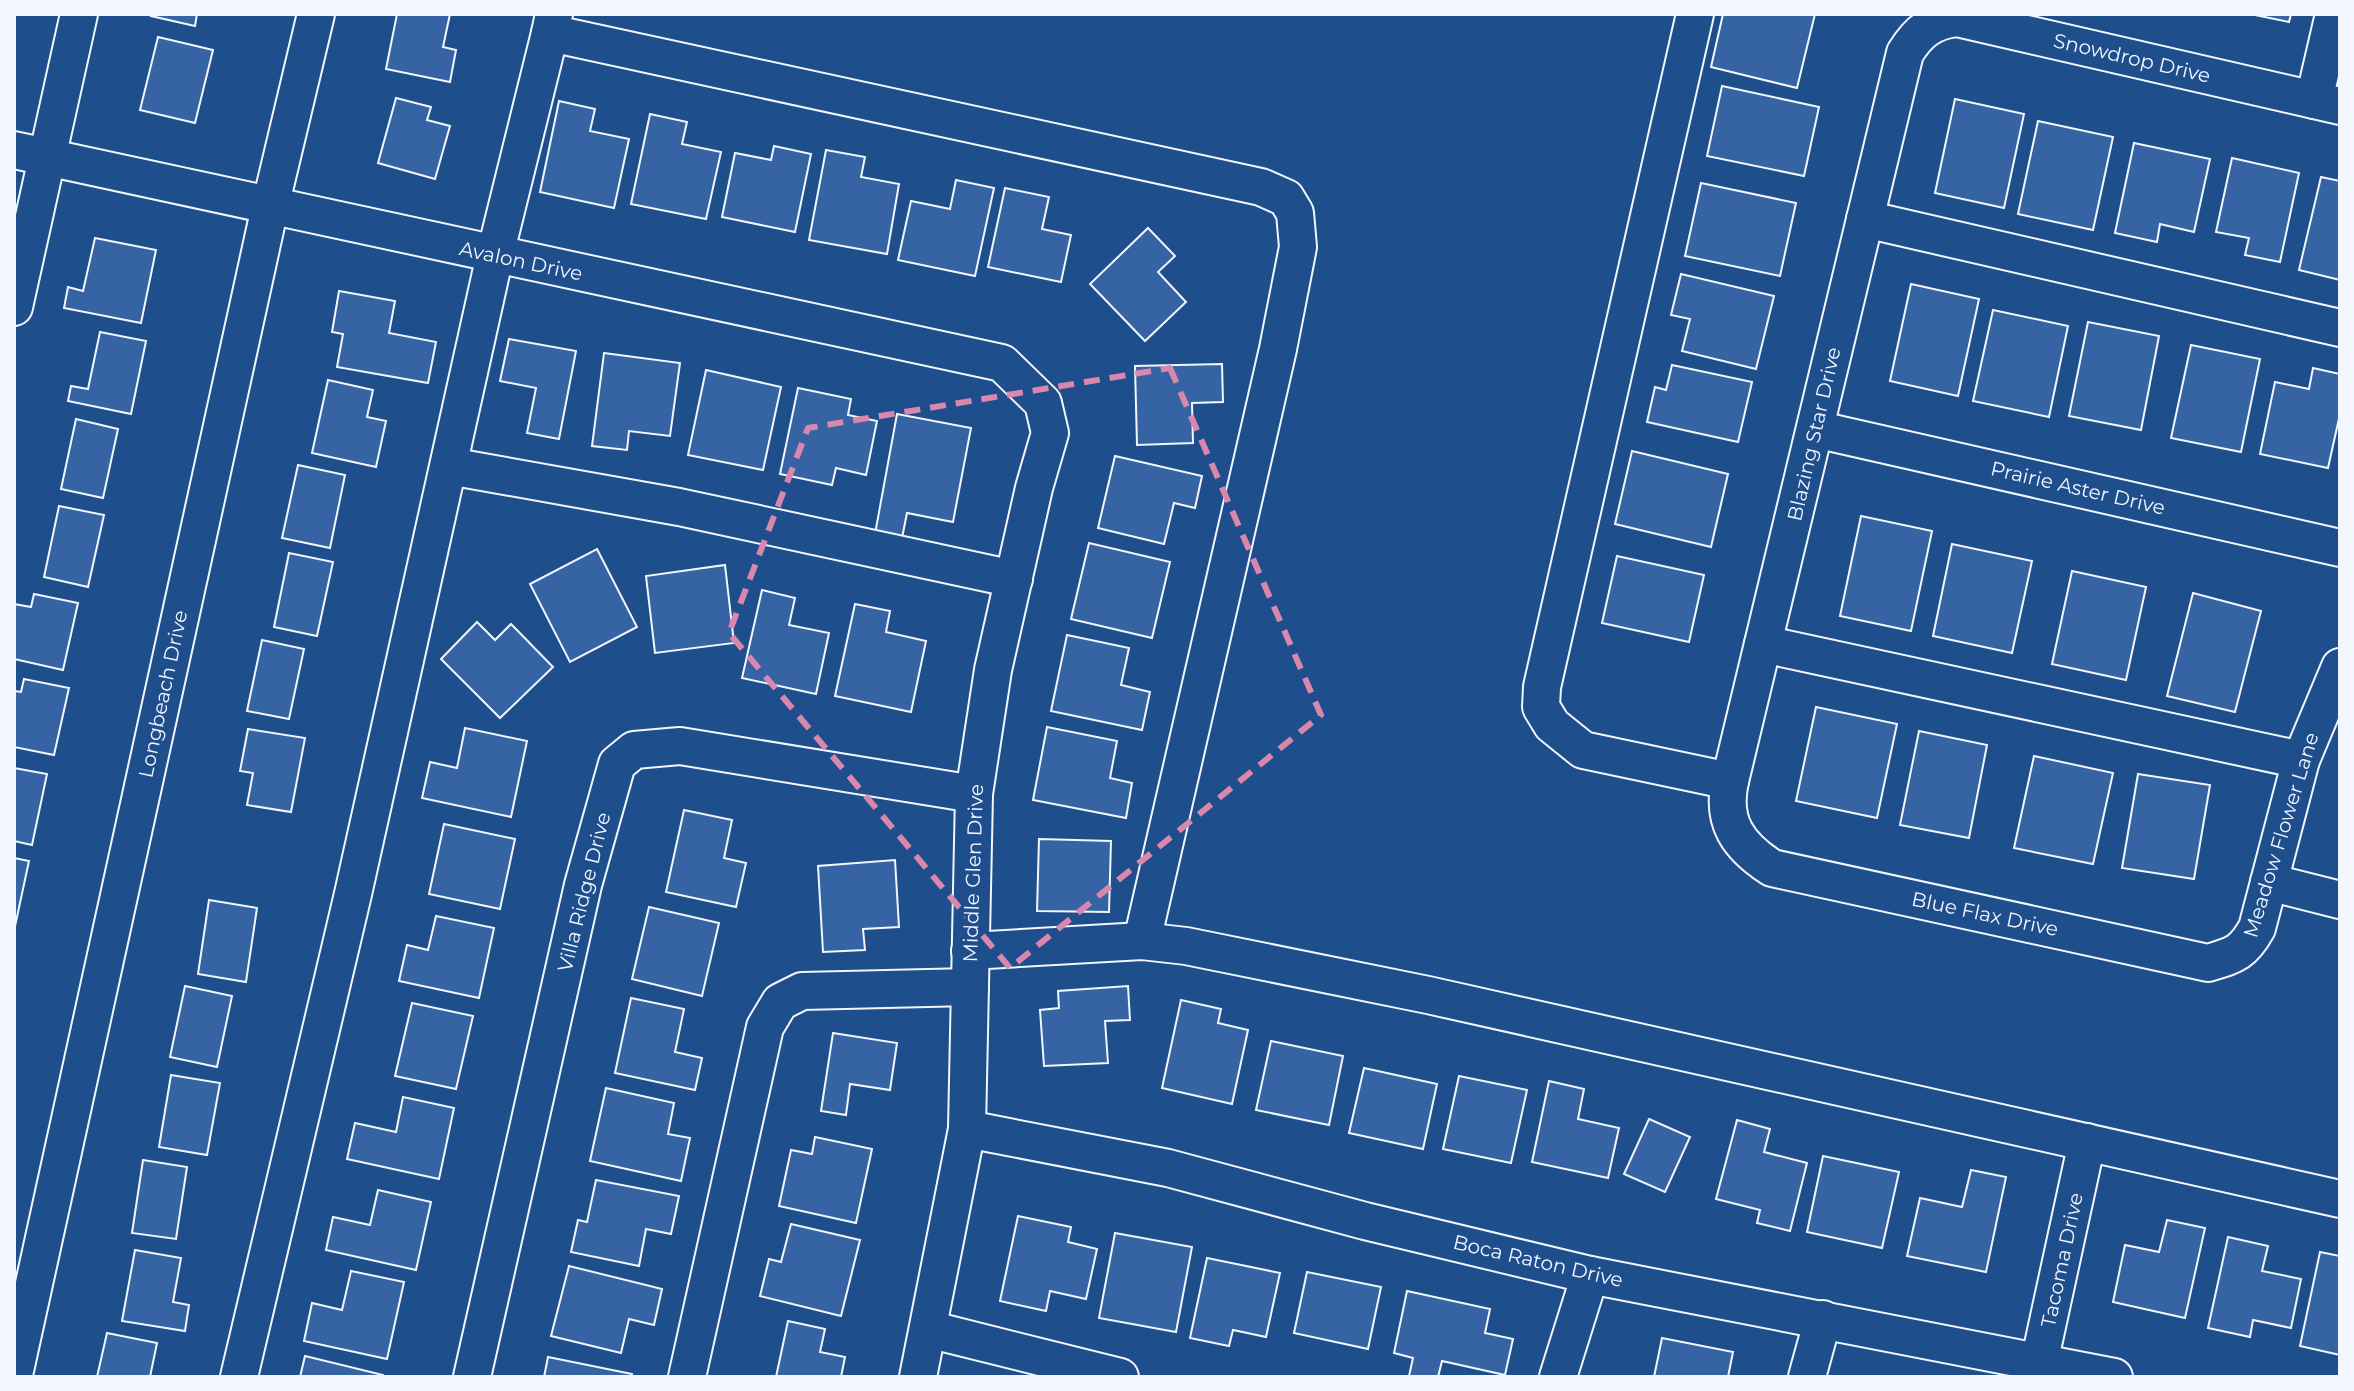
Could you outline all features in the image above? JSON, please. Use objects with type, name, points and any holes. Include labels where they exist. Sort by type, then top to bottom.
[{"type":"street","points":[[14,307],[31,154],[79,14]]},
{"type":"street","name":"Longbeach Drive","points":[[14,1375],[270,207],[316,14]]},
{"type":"street","points":[[1695,14],[1542,687],[1541,707],[1552,725],[1583,750],[1730,781]]},
{"type":"street","points":[[2327,103],[2334,14]]},
{"type":"street","name":"Snowdrop Drive","points":[[1925,29],[1939,20],[1957,18],[2327,103]]},
{"type":"street","points":[[239,1377],[495,255],[552,24],[1261,187],[1286,198],[1295,213],[1298,247],[1278,349],[1142,941]]},
{"type":"street","name":"Blazing Star Drive","points":[[1742,843],[1730,824],[1726,802],[1730,781],[1905,53],[1915,37],[1925,29]]},
{"type":"street","name":"Avalon Drive","points":[[31,154],[1002,363],[1022,381]]},
{"type":"street","points":[[1865,219],[2340,328]]},
{"type":"street","name":"Middle Glen Drive","points":[[918,1377],[967,1129],[974,794],[993,670],[1034,488],[1050,433],[1043,403],[1022,381]]},
{"type":"street","name":"Prairie Aster Drive","points":[[1815,429],[2340,548]]},
{"type":"street","points":[[449,466],[695,510],[1014,579]]},
{"type":"street","points":[[1763,644],[2301,760]]},
{"type":"street","name":"Meadow Flower Lane","points":[[2236,955],[2247,946],[2257,928],[2301,760],[2340,667]]},
{"type":"street","name":"Villa Ridge Drive","points":[[472,1377],[583,885],[617,764],[634,750],[680,746],[974,794]]},
{"type":"street","name":"Blue Flax Drive","points":[[1742,843],[1755,857],[1772,868],[2208,963],[2236,955]]},
{"type":"street","points":[[2269,882],[2340,900]]},
{"type":"street","points":[[970,951],[1142,941],[1186,946],[1428,995],[2340,1199]]},
{"type":"street","points":[[687,1377],[765,1027],[780,1002],[802,991],[970,987]]},
{"type":"street","name":"Boca Raton Drive","points":[[967,1129],[1168,1168],[1365,1221],[1590,1275],[1823,1319],[2038,1369],[2114,1377]]},
{"type":"street","name":"Tacoma Drive","points":[[2038,1369],[2087,1142]]},
{"type":"street","points":[[1558,1377],[1590,1275]]},
{"type":"street","points":[[1807,1377],[1823,1319]]},
{"type":"street","points":[[928,1329],[1120,1377]]},
{"type":"highlighted area","points":[[1170,368],[1321,715],[1010,968],[729,633],[808,428]]},
{"type":"building","points":[[152,14],[197,14],[195,26]]},
{"type":"building","points":[[397,14],[450,14],[443,47],[456,50],[450,82],[386,69]]},
{"type":"building","points":[[1723,14],[1815,14],[1797,88],[1711,67]]},
{"type":"building","points":[[2250,14],[2291,14],[2289,22]]},
{"type":"building","points":[[158,37],[213,50],[195,123],[140,110]]},
{"type":"building","points":[[1722,86],[1819,107],[1804,176],[1707,156]]},
{"type":"building","points":[[396,98],[431,107],[427,120],[450,126],[435,179],[378,163]]},
{"type":"building","points":[[1955,99],[2024,114],[2004,208],[1935,193]]},
{"type":"building","points":[[559,101],[595,109],[590,131],[629,139],[614,208],[540,192]]},
{"type":"building","points":[[650,114],[687,122],[682,144],[721,152],[706,219],[631,204]]},
{"type":"building","points":[[2038,121],[2113,137],[2093,230],[2018,214]]},
{"type":"building","points":[[2134,143],[2210,159],[2194,232],[2160,224],[2157,242],[2115,233]]},
{"type":"building","points":[[774,146],[811,154],[795,232],[722,217],[735,153],[771,160]]},
{"type":"building","points":[[826,150],[865,157],[861,177],[899,184],[887,254],[809,240]]},
{"type":"building","points":[[2232,158],[2299,173],[2280,262],[2245,255],[2249,238],[2216,232]]},
{"type":"building","points":[[2321,177],[2340,181],[2340,280],[2299,270]]},
{"type":"building","points":[[956,180],[994,188],[975,276],[898,260],[911,201],[950,209]]},
{"type":"building","points":[[1701,183],[1796,203],[1780,276],[1685,256]]},
{"type":"building","points":[[1005,188],[1049,197],[1042,229],[1071,235],[1061,282],[988,267]]},
{"type":"building","points":[[1148,228],[1175,256],[1158,272],[1186,302],[1145,341],[1090,284]]},
{"type":"building","points":[[95,238],[156,250],[141,323],[64,308],[68,287],[83,291]]},
{"type":"building","points":[[1681,274],[1774,296],[1756,369],[1682,351],[1690,319],[1671,315]]},
{"type":"building","points":[[1911,284],[1979,299],[1958,396],[1890,381]]},
{"type":"building","points":[[339,291],[395,301],[389,333],[436,342],[428,383],[337,367],[343,334],[332,332]]},
{"type":"building","points":[[1993,310],[2068,326],[2049,417],[1973,401]]},
{"type":"building","points":[[2088,322],[2159,336],[2141,430],[2069,416]]},
{"type":"building","points":[[100,332],[146,341],[131,414],[68,401],[71,386],[88,389]]},
{"type":"building","points":[[509,339],[576,351],[559,439],[527,433],[536,388],[500,381]]},
{"type":"building","points":[[2191,345],[2260,359],[2241,452],[2171,438]]},
{"type":"building","points":[[604,353],[680,363],[670,436],[629,431],[627,450],[592,446]]},
{"type":"building","points":[[1222,364],[1223,402],[1192,403],[1193,443],[1137,445],[1135,366]]},
{"type":"building","points":[[1672,365],[1752,382],[1738,442],[1647,422],[1655,387],[1666,390]]},
{"type":"building","points":[[2313,368],[2340,374],[2340,414],[2328,468],[2260,454],[2275,382],[2309,389]]},
{"type":"building","points":[[706,370],[781,387],[763,470],[688,455]]},
{"type":"building","points":[[328,380],[373,390],[367,417],[386,421],[376,467],[312,453]]},
{"type":"building","points":[[798,388],[851,399],[848,415],[877,421],[866,475],[836,468],[832,485],[780,474]]},
{"type":"building","points":[[897,414],[971,428],[953,522],[907,513],[902,538],[875,534]]},
{"type":"building","points":[[76,419],[118,429],[103,498],[61,489]]},
{"type":"building","points":[[1632,451],[1728,474],[1711,547],[1615,524]]},
{"type":"building","points":[[1115,456],[1202,476],[1195,508],[1174,503],[1164,544],[1098,528]]},
{"type":"building","points":[[298,465],[345,475],[330,548],[282,538]]},
{"type":"building","points":[[59,506],[104,515],[88,587],[44,577]]},
{"type":"building","points":[[1861,516],[1932,531],[1911,631],[1840,616]]},
{"type":"building","points":[[1089,543],[1170,562],[1152,638],[1071,619]]},
{"type":"building","points":[[1952,544],[2032,561],[2012,653],[1933,636]]},
{"type":"building","points":[[597,549],[637,627],[570,662],[530,584]]},
{"type":"building","points":[[289,553],[333,562],[317,636],[274,627]]},
{"type":"building","points":[[1617,556],[1704,575],[1689,642],[1602,623]]},
{"type":"building","points":[[725,565],[734,643],[655,653],[646,576]]},
{"type":"building","points":[[2072,571],[2146,587],[2126,680],[2052,664]]},
{"type":"building","points":[[762,590],[795,598],[789,625],[829,633],[816,694],[742,678]]},
{"type":"building","points":[[2193,593],[2261,611],[2235,712],[2167,696]]},
{"type":"building","points":[[34,594],[78,603],[63,670],[14,659],[14,604],[31,607]]},
{"type":"building","points":[[855,604],[890,611],[886,632],[926,641],[911,712],[835,696]]},
{"type":"building","points":[[477,622],[495,640],[511,624],[553,667],[500,718],[441,659]]},
{"type":"building","points":[[1067,635],[1129,648],[1121,685],[1150,692],[1142,730],[1051,711]]},
{"type":"building","points":[[262,640],[304,649],[289,719],[247,711]]},
{"type":"building","points":[[24,679],[69,688],[54,755],[14,747],[14,691],[21,692]]},
{"type":"building","points":[[1816,707],[1897,724],[1877,818],[1796,801]]},
{"type":"building","points":[[1047,727],[1117,741],[1110,778],[1132,783],[1126,818],[1033,800]]},
{"type":"building","points":[[465,728],[527,741],[511,817],[422,798],[430,762],[457,768]]},
{"type":"building","points":[[248,729],[305,738],[291,812],[247,805],[253,773],[240,771]]},
{"type":"building","points":[[1919,731],[1987,745],[1969,838],[1900,825]]},
{"type":"building","points":[[2034,756],[2113,773],[2093,864],[2014,848]]},
{"type":"building","points":[[14,768],[47,774],[32,845],[14,841]]},
{"type":"building","points":[[2138,774],[2210,785],[2194,879],[2122,868]]},
{"type":"building","points":[[684,810],[732,820],[724,858],[746,863],[736,907],[666,892]]},
{"type":"building","points":[[444,824],[515,839],[500,909],[429,894]]},
{"type":"building","points":[[1039,839],[1111,841],[1109,912],[1037,911]]},
{"type":"building","points":[[14,858],[29,861],[14,931]]},
{"type":"building","points":[[895,860],[899,927],[863,929],[865,950],[823,952],[818,866]]},
{"type":"building","points":[[209,900],[257,908],[246,982],[198,974]]},
{"type":"building","points":[[649,907],[719,923],[702,996],[632,979]]},
{"type":"building","points":[[436,916],[494,928],[479,998],[399,981],[407,945],[428,950]]},
{"type":"building","points":[[185,986],[232,996],[217,1067],[170,1057]]},
{"type":"building","points":[[1128,986],[1130,1020],[1105,1021],[1108,1063],[1044,1066],[1040,1010],[1059,1008],[1058,991]]},
{"type":"building","points":[[631,998],[684,1009],[675,1052],[702,1058],[695,1090],[615,1073]]},
{"type":"building","points":[[1181,1000],[1221,1009],[1218,1023],[1248,1030],[1232,1104],[1162,1088]]},
{"type":"building","points":[[412,1003],[473,1016],[456,1089],[395,1076]]},
{"type":"building","points":[[833,1033],[897,1043],[890,1090],[850,1084],[846,1115],[821,1111]]},
{"type":"building","points":[[1271,1041],[1343,1056],[1329,1125],[1256,1110]]},
{"type":"building","points":[[1364,1068],[1437,1084],[1423,1149],[1349,1133]]},
{"type":"building","points":[[171,1075],[220,1083],[207,1155],[159,1147]]},
{"type":"building","points":[[1459,1076],[1527,1090],[1511,1163],[1443,1149]]},
{"type":"building","points":[[1549,1081],[1584,1089],[1578,1119],[1619,1128],[1608,1178],[1532,1162]]},
{"type":"building","points":[[606,1088],[674,1103],[668,1134],[690,1138],[681,1181],[590,1161]]},
{"type":"building","points":[[403,1097],[454,1108],[439,1179],[347,1159],[355,1123],[396,1132]]},
{"type":"building","points":[[1649,1119],[1690,1137],[1665,1192],[1624,1174]]},
{"type":"building","points":[[1737,1120],[1770,1129],[1764,1152],[1807,1163],[1790,1231],[1757,1223],[1760,1210],[1716,1199]]},
{"type":"building","points":[[815,1137],[872,1149],[856,1223],[779,1206],[791,1150],[812,1154]]},
{"type":"building","points":[[1823,1156],[1899,1172],[1882,1248],[1807,1232]]},
{"type":"building","points":[[143,1160],[187,1167],[176,1239],[132,1233]]},
{"type":"building","points":[[1971,1170],[2006,1177],[1986,1272],[1907,1256],[1920,1198],[1962,1207]]},
{"type":"building","points":[[596,1180],[679,1196],[671,1234],[646,1229],[639,1266],[571,1252],[578,1220],[587,1222]]},
{"type":"building","points":[[378,1190],[431,1202],[416,1270],[326,1250],[333,1217],[370,1225]]},
{"type":"building","points":[[1018,1216],[1071,1227],[1068,1242],[1097,1249],[1086,1299],[1050,1291],[1046,1311],[1000,1301]]},
{"type":"building","points":[[2167,1220],[2205,1228],[2185,1318],[2113,1302],[2125,1245],[2159,1252]]},
{"type":"building","points":[[791,1224],[860,1240],[841,1316],[760,1296],[769,1259],[781,1262]]},
{"type":"building","points":[[1115,1233],[1192,1247],[1176,1332],[1099,1318]]},
{"type":"building","points":[[2228,1237],[2268,1246],[2262,1271],[2301,1279],[2291,1328],[2253,1320],[2250,1337],[2208,1328]]},
{"type":"building","points":[[135,1250],[181,1258],[173,1302],[189,1305],[185,1331],[122,1321]]},
{"type":"building","points":[[2320,1252],[2340,1256],[2340,1355],[2300,1346]]},
{"type":"building","points":[[1207,1258],[1280,1273],[1266,1337],[1233,1330],[1229,1346],[1190,1338]]},
{"type":"building","points":[[569,1266],[662,1289],[654,1325],[629,1319],[621,1353],[551,1336]]},
{"type":"building","points":[[351,1271],[404,1282],[387,1359],[304,1341],[312,1303],[342,1310]]},
{"type":"building","points":[[1307,1272],[1381,1287],[1368,1349],[1294,1333]]},
{"type":"building","points":[[1407,1291],[1490,1309],[1485,1333],[1513,1339],[1505,1375],[1442,1361],[1438,1377],[1409,1376],[1413,1358],[1394,1353]]},
{"type":"building","points":[[788,1321],[825,1329],[820,1352],[845,1357],[841,1377],[776,1377]]},
{"type":"building","points":[[107,1333],[157,1343],[150,1377],[97,1377]]},
{"type":"building","points":[[1662,1338],[1733,1352],[1728,1377],[1654,1377]]},
{"type":"building","points":[[305,1356],[383,1375],[383,1377],[300,1377]]},
{"type":"building","points":[[548,1357],[632,1374],[631,1377],[544,1377]]}]
